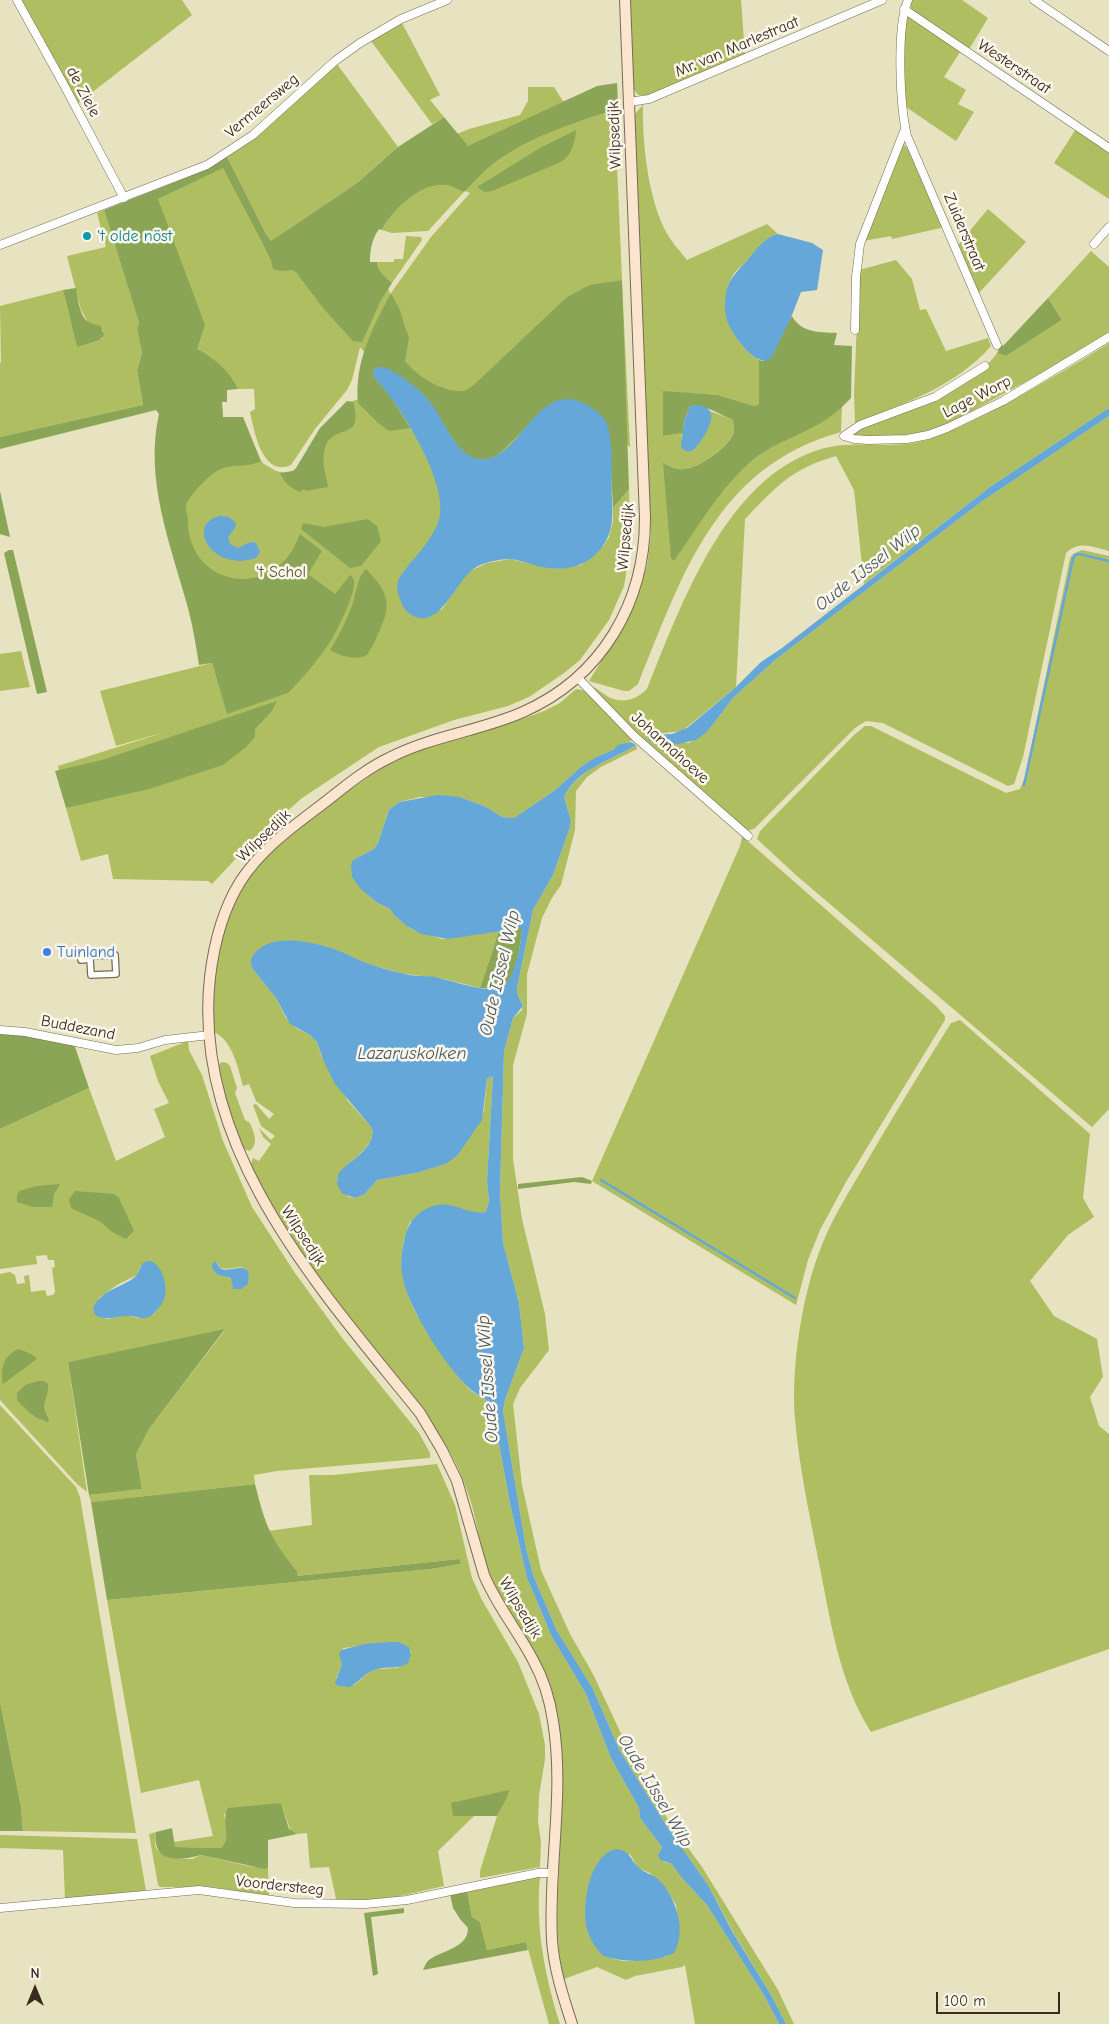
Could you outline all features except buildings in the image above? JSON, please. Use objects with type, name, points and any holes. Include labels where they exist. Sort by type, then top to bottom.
[{"type":"main road","name":"Wilpsedijk","points":[[572,2024],[554,1959],[552,1923],[557,1750],[550,1704],[539,1672],[489,1588],[457,1481],[435,1436],[420,1413],[316,1283],[287,1240],[263,1199],[238,1149],[217,1080],[210,1035],[208,995],[213,954],[228,904],[239,883],[260,856],[290,829],[345,786],[380,763],[414,746],[521,713],[549,698],[577,677],[600,654],[621,620],[636,588],[644,550],[645,486],[625,0]]},
{"type":"street","name":"de Ziele","points":[[17,0],[124,198]]},
{"type":"street","name":"Vermeersweg","points":[[0,245],[207,165],[253,135],[335,61],[360,43],[401,19],[447,0]]},
{"type":"street","name":"Mr. van Marlestraat","points":[[629,102],[649,99],[882,0]]},
{"type":"street","name":"Zuiderstraat","points":[[908,0],[904,9],[900,43],[906,130],[997,345]]},
{"type":"street","points":[[1034,0],[1109,51]]},
{"type":"street","name":"Westerstraat","points":[[904,9],[1109,148]]},
{"type":"street","name":"Zuiderstraat","points":[[855,330],[856,277],[860,244],[906,130]]},
{"type":"street","points":[[1094,244],[1109,227]]},
{"type":"street","name":"Lage Worp","points":[[985,366],[935,397],[860,424],[844,436],[854,440],[908,439],[946,428],[1003,401],[1109,337]]},
{"type":"street","name":"Johannahoeve","points":[[577,677],[634,736],[748,836]]},
{"type":"street","points":[[115,955],[116,974],[91,975],[90,959],[81,960],[81,956],[115,955]]},
{"type":"street","name":"Buddezand","points":[[0,1030],[25,1032],[116,1050],[138,1048],[165,1040],[210,1035]]},
{"type":"street","name":"Voordersteeg","points":[[0,1908],[199,1890],[294,1904],[365,1904],[407,1900],[538,1873],[554,1873]]},
{"type":"green space","points":[[19,0],[182,0],[192,15],[77,104]]},
{"type":"green space","points":[[631,0],[741,0],[745,55],[648,96],[638,95],[632,86]]},
{"type":"green space","points":[[911,0],[962,0],[988,18],[968,51],[911,13]]},
{"type":"green space","points":[[906,15],[960,52],[944,77],[966,90],[958,104],[974,112],[956,141],[906,107],[903,59]]},
{"type":"green space","points":[[402,23],[440,95],[430,100],[444,117],[432,124],[371,41]]},
{"type":"green space","name":"'t Schol","points":[[337,64],[398,147],[357,183],[277,237],[435,143],[469,129],[520,115],[528,101],[528,87],[554,87],[563,101],[613,87],[613,115],[609,119],[613,118],[615,120],[622,280],[610,282],[622,283],[630,447],[602,427],[409,614],[424,618],[442,609],[464,577],[470,571],[487,563],[510,559],[556,569],[581,565],[604,545],[609,537],[613,521],[613,508],[629,489],[630,550],[624,586],[609,620],[580,660],[564,673],[529,697],[508,706],[454,720],[379,747],[302,798],[242,852],[212,884],[208,881],[113,879],[108,854],[81,861],[66,808],[68,808],[58,766],[165,732],[116,746],[100,691],[212,663],[227,713],[161,414],[158,199],[223,167],[263,245],[271,241],[227,157],[254,139]],"holes":[[[462,190],[470,193],[431,237],[391,293],[405,326],[407,333],[408,346],[407,338],[385,280],[369,262],[369,246],[375,234],[392,212],[382,230],[392,233],[428,231],[464,192]],[[360,347],[367,355],[359,399],[346,403],[295,470],[285,473],[276,471],[264,464],[223,418],[221,390],[237,388],[254,389],[255,409],[250,412],[261,450],[266,459],[273,465],[281,467],[291,465],[315,429],[347,390],[352,380]]]},
{"type":"green space","name":"'t Schol","points":[[617,83],[618,105],[615,109],[555,130],[525,143],[493,164],[464,192],[446,185],[427,188],[408,198],[392,214],[382,230],[379,229],[375,237],[370,253],[370,262],[377,262],[380,271],[392,283],[381,300],[362,342],[353,341],[323,308],[296,272],[273,269],[271,260],[223,168],[158,199],[205,325],[197,349],[221,366],[231,376],[238,389],[227,390],[227,402],[222,402],[223,417],[243,417],[261,461],[228,467],[213,473],[188,501],[186,508],[190,539],[197,555],[208,567],[222,575],[237,579],[254,578],[270,572],[285,560],[292,551],[300,534],[322,551],[308,574],[335,594],[350,575],[354,581],[349,603],[333,637],[294,687],[288,693],[227,714],[212,663],[199,665],[190,615],[167,537],[157,488],[155,439],[159,414],[156,410],[0,449],[0,437],[143,405],[137,370],[142,352],[137,329],[139,323],[104,210],[193,175],[227,157],[271,241],[357,183],[398,147],[444,117],[468,146],[597,86]]},
{"type":"green space","points":[[643,105],[647,168],[658,215],[666,232],[687,260],[767,224],[778,234],[770,237],[762,244],[733,275],[728,286],[726,298],[726,310],[734,333],[749,353],[759,360],[760,404],[754,406],[718,395],[663,392],[663,436],[683,433],[681,438],[711,413],[710,411],[733,420],[734,430],[732,437],[721,449],[699,464],[683,469],[664,464],[674,561],[717,497],[742,468],[773,446],[826,419],[842,406],[841,432],[798,448],[763,471],[733,498],[709,530],[689,566],[638,684],[629,691],[624,691],[589,681],[621,629],[635,601],[647,566],[651,535],[634,115]]},
{"type":"green space","points":[[1076,129],[1109,151],[1109,199],[1054,163]]},
{"type":"green space","points":[[576,130],[572,148],[568,156],[561,162],[492,191],[485,192],[477,187],[540,148]]},
{"type":"green space","points":[[903,143],[914,157],[945,227],[892,239],[891,236],[863,241]]},
{"type":"green space","points":[[988,209],[1026,242],[978,294],[958,245]]},
{"type":"green space","points":[[104,210],[139,323],[137,329],[142,351],[137,370],[143,405],[0,437],[0,306],[63,290],[77,346],[103,338],[103,330],[88,322],[81,310],[67,256],[106,247],[97,213]]},
{"type":"green space","points":[[406,236],[421,237],[422,240],[392,283],[380,271],[377,262],[394,262],[394,259],[403,259]]},
{"type":"green space","points":[[1091,251],[1109,267],[1109,332],[1062,362],[946,425],[911,437],[888,439],[855,436],[854,431],[952,389],[986,366],[997,353],[1006,356],[1062,320],[1048,298]]},
{"type":"green space","points":[[896,260],[912,279],[920,310],[926,309],[946,351],[988,338],[991,346],[962,373],[945,383],[911,401],[855,423],[854,395],[859,270]]},
{"type":"green space","points":[[622,280],[629,489],[613,508],[610,453],[597,412],[582,403],[551,403],[498,455],[481,460],[469,456],[463,451],[426,397],[414,386],[389,370],[376,368],[373,376],[390,396],[410,428],[389,431],[358,403],[359,373],[366,345],[391,293],[400,310],[409,338],[405,361],[415,372],[436,385],[452,390],[464,391],[476,383],[567,297],[590,285]]},
{"type":"green space","points":[[76,288],[83,316],[90,323],[101,326],[104,336],[99,340],[77,347],[63,290]]},
{"type":"green space","points":[[1048,298],[1062,320],[1006,356],[997,353],[1001,346]]},
{"type":"green space","points":[[792,316],[805,329],[837,333],[834,345],[852,346],[851,398],[822,422],[763,452],[742,470],[711,507],[674,561],[671,558],[663,463],[682,469],[698,465],[721,449],[732,437],[734,430],[733,420],[701,406],[690,406],[684,421],[683,433],[663,436],[663,391],[718,395],[754,406],[759,404],[759,360],[763,361]]},
{"type":"green space","points":[[1109,343],[1109,408],[990,487],[864,584],[854,490],[836,456],[807,467],[776,488],[745,519],[736,687],[682,731],[648,735],[649,741],[689,743],[707,732],[733,698],[775,660],[981,502],[1109,416],[1109,551],[1092,546],[1081,546],[1071,549],[1066,553],[1023,757],[1014,784],[1008,786],[883,723],[866,721],[855,728],[754,829],[749,830],[742,827],[637,735],[591,687],[596,688],[615,700],[632,699],[647,689],[675,620],[711,548],[733,515],[759,487],[788,464],[821,449],[835,446],[903,444],[942,435],[1002,406]]},
{"type":"green space","points":[[347,401],[353,402],[356,415],[355,423],[352,428],[329,440],[325,448],[324,462],[328,487],[306,491],[304,489],[300,492],[293,489],[285,482],[280,473],[293,471],[296,468],[320,428]]},
{"type":"green space","points":[[0,491],[10,537],[0,534]]},
{"type":"green space","points":[[368,519],[377,526],[381,541],[361,566],[350,568],[301,529],[303,523],[324,527]]},
{"type":"green space","points":[[13,550],[47,692],[37,694],[4,553]]},
{"type":"green space","points":[[1082,550],[1109,556],[1109,1109],[1092,1127],[797,876],[757,839],[760,831],[865,726],[871,726],[1006,793],[1020,789],[1025,777],[1070,558],[1073,554]]},
{"type":"green space","points":[[366,569],[378,583],[385,596],[387,602],[385,618],[367,655],[358,658],[348,657],[330,650],[352,606],[359,581]]},
{"type":"green space","points":[[21,651],[30,687],[0,691],[0,654]]},
{"type":"green space","points":[[576,689],[587,691],[634,739],[624,745],[619,745],[582,766],[554,791],[514,818],[502,817],[486,807],[460,797],[420,797],[399,802],[389,810],[378,843],[374,849],[353,860],[368,895],[376,902],[390,909],[394,915],[413,930],[442,939],[499,931],[480,988],[440,978],[405,974],[368,964],[333,949],[299,942],[277,942],[251,963],[252,968],[276,998],[286,1018],[296,1028],[310,1035],[317,1042],[321,1055],[348,1101],[372,1128],[371,1140],[368,1145],[343,1169],[337,1179],[340,1190],[349,1197],[355,1198],[365,1194],[377,1180],[416,1173],[446,1164],[457,1156],[478,1126],[484,1110],[487,1079],[493,1076],[487,1181],[489,1201],[486,1212],[467,1211],[448,1205],[410,1222],[404,1238],[402,1253],[404,1281],[408,1295],[421,1322],[457,1375],[468,1388],[485,1399],[493,1411],[510,1504],[527,1578],[552,1637],[586,1694],[611,1758],[639,1808],[640,1818],[662,1847],[659,1853],[664,1862],[672,1864],[681,1877],[707,1905],[765,1997],[779,2024],[695,2024],[685,1965],[635,1976],[626,1980],[597,1967],[564,1979],[557,1923],[562,1800],[561,1756],[556,1713],[546,1676],[533,1649],[500,1598],[489,1575],[469,1497],[450,1452],[417,1402],[340,1307],[303,1256],[270,1203],[250,1166],[253,1158],[259,1161],[271,1144],[263,1137],[259,1128],[271,1140],[275,1136],[261,1126],[253,1105],[256,1104],[269,1119],[274,1114],[256,1101],[249,1084],[243,1086],[237,1063],[230,1048],[214,1032],[213,1013],[216,973],[219,953],[230,913],[248,879],[282,843],[373,774],[406,756],[440,743],[510,723],[560,703]],"holes":[[[630,1854],[638,1868],[650,1873],[667,1890],[676,1905],[678,1921],[668,1956],[634,1961],[614,1959],[596,1946],[587,1929],[585,1911],[590,1882]]]},
{"type":"green space","points":[[277,701],[272,711],[255,729],[255,737],[246,747],[223,765],[149,789],[66,808],[55,771],[102,760]]},
{"type":"green space","points":[[636,745],[637,749],[601,767],[587,777],[576,791],[575,830],[561,885],[542,918],[527,974],[527,1014],[513,1065],[513,1159],[522,1219],[545,1314],[549,1350],[520,1388],[513,1404],[522,1485],[541,1570],[570,1634],[593,1674],[632,1757],[670,1823],[702,1867],[778,1990],[794,2024],[786,2024],[708,1885],[666,1825],[620,1751],[592,1687],[557,1631],[533,1575],[526,1548],[503,1411],[505,1400],[524,1348],[519,1303],[503,1243],[500,1191],[504,1051],[513,1018],[522,1010],[523,1005],[517,993],[517,988],[533,910],[553,875],[570,827],[571,821],[564,797],[571,786],[588,771]]},
{"type":"green space","points":[[741,835],[936,1006],[945,1016],[945,1020],[846,1182],[820,1230],[808,1260],[796,1305],[592,1181],[740,846]]},
{"type":"green space","points":[[517,927],[522,928],[519,951],[508,983],[501,988],[480,988],[499,931]]},
{"type":"green space","points":[[960,1020],[1090,1134],[1083,1198],[1094,1217],[1068,1235],[1030,1281],[1054,1316],[1097,1339],[1103,1377],[1090,1397],[1099,1426],[1109,1434],[1109,1649],[871,1732],[850,1691],[837,1648],[805,1489],[799,1454],[794,1400],[798,1337],[811,1276],[834,1219],[951,1023]]},
{"type":"green space","points":[[0,1033],[25,1035],[74,1044],[89,1088],[0,1129]]},
{"type":"green space","points":[[188,1041],[189,1050],[202,1075],[223,1141],[252,1207],[295,1273],[343,1339],[419,1433],[430,1453],[430,1458],[277,1471],[254,1475],[255,1484],[91,1502],[89,1495],[142,1489],[136,1454],[149,1429],[225,1330],[68,1362],[87,1492],[77,1484],[0,1400],[0,1274],[10,1272],[15,1275],[17,1284],[25,1283],[24,1276],[29,1275],[31,1292],[45,1290],[47,1296],[53,1295],[55,1292],[52,1268],[55,1267],[54,1260],[48,1260],[47,1255],[36,1256],[37,1264],[0,1269],[0,1129],[89,1088],[116,1161],[165,1137],[154,1109],[169,1103],[158,1081],[150,1056]],"holes":[[[217,1263],[220,1268],[225,1269],[243,1268],[248,1274],[249,1281],[232,1286],[233,1280],[214,1272]],[[141,1266],[160,1306],[154,1314],[138,1318],[127,1315],[107,1319],[95,1315],[99,1298],[117,1285],[137,1275]],[[46,1396],[44,1408],[49,1418],[43,1421],[24,1407]]]},
{"type":"green space","points":[[222,1062],[230,1066],[237,1088],[235,1093],[245,1120],[250,1123],[254,1134],[255,1141],[250,1151],[244,1149],[228,1108],[218,1065]]},
{"type":"green space","points":[[582,1177],[592,1181],[591,1184],[574,1182],[518,1189],[518,1184]]},
{"type":"green space","points":[[60,1184],[54,1194],[52,1207],[33,1207],[17,1202],[19,1191],[37,1186]]},
{"type":"green space","points":[[75,1191],[114,1194],[119,1198],[134,1231],[126,1239],[112,1232],[101,1222],[71,1208],[69,1199]]},
{"type":"green space","points":[[225,1329],[149,1429],[136,1454],[142,1489],[89,1495],[68,1362]]},
{"type":"green space","points":[[19,1349],[33,1355],[37,1359],[3,1384],[2,1373],[4,1363],[9,1355]]},
{"type":"green space","points":[[44,1381],[48,1384],[45,1409],[49,1418],[48,1422],[35,1417],[17,1400],[17,1393],[25,1385]]},
{"type":"green space","points":[[0,1405],[76,1487],[80,1497],[136,1833],[23,1831],[21,1807],[0,1702]]},
{"type":"green space","points":[[437,1464],[455,1505],[472,1578],[482,1600],[518,1662],[539,1714],[545,1745],[545,1759],[539,1796],[540,1867],[480,1878],[480,1871],[497,1816],[507,1798],[508,1790],[453,1816],[474,1816],[438,1851],[444,1886],[379,1901],[337,1903],[329,1867],[310,1868],[307,1833],[297,1834],[291,1832],[281,1803],[224,1814],[227,1836],[221,1848],[174,1847],[174,1842],[213,1836],[199,1780],[141,1793],[107,1600],[431,1569],[461,1564],[460,1559],[297,1576],[297,1571],[278,1549],[268,1531],[312,1525],[309,1475],[334,1475]],"holes":[[[388,1642],[411,1651],[410,1659],[397,1668],[371,1671],[354,1685],[336,1679],[342,1664],[341,1650],[344,1648]]]},
{"type":"green space","points":[[255,1484],[262,1510],[274,1540],[297,1571],[297,1576],[460,1559],[461,1564],[431,1569],[107,1600],[91,1502]]},
{"type":"green space","points":[[0,1702],[21,1807],[23,1831],[0,1831]]},
{"type":"green space","points":[[509,1790],[507,1798],[497,1816],[453,1816],[451,1803]]},
{"type":"green space","points":[[281,1803],[289,1829],[297,1834],[268,1840],[268,1868],[265,1869],[201,1855],[176,1859],[169,1858],[158,1850],[156,1832],[172,1828],[175,1847],[221,1848],[226,1839],[225,1818],[228,1808]]},
{"type":"green space","points":[[156,1832],[155,1845],[157,1850],[168,1858],[192,1859],[201,1855],[248,1866],[268,1868],[269,1896],[212,1887],[160,1887],[158,1885],[149,1834]]},
{"type":"green space","points":[[0,1835],[137,1839],[146,1891],[65,1899],[63,1850],[0,1848]]},
{"type":"green space","points":[[533,1876],[540,1877],[539,1914],[542,1951],[560,2024],[549,2024],[526,1942],[487,1950],[480,1922],[472,1917],[467,1891]]},
{"type":"green space","points":[[467,1891],[472,1917],[480,1922],[487,1950],[526,1942],[528,1950],[423,1970],[429,1960],[454,1948],[467,1935],[468,1928],[453,1908],[450,1894]]},
{"type":"green space","points":[[404,1908],[404,1913],[371,1917],[378,1974],[373,1976],[364,1913]]},
{"type":"water","points":[[778,234],[812,243],[823,250],[817,290],[801,292],[790,320],[771,358],[765,361],[752,355],[733,333],[726,317],[726,296],[727,287],[735,274],[762,243]]},
{"type":"water","points":[[384,367],[416,387],[431,403],[460,448],[476,458],[486,459],[499,454],[511,445],[544,408],[556,401],[570,399],[587,405],[598,413],[607,424],[611,441],[612,514],[609,534],[597,553],[584,563],[561,569],[545,568],[510,559],[485,563],[470,572],[439,611],[421,618],[408,613],[399,597],[398,581],[435,529],[440,515],[440,500],[436,481],[418,442],[395,404],[373,376],[376,368]]},
{"type":"water","points":[[699,405],[710,411],[711,420],[703,438],[695,448],[692,451],[685,451],[681,447],[684,421],[690,406]]},
{"type":"water","points":[[1109,408],[1109,416],[981,502],[775,660],[733,698],[707,732],[696,740],[679,744],[649,741],[648,735],[672,734],[687,728],[736,687],[761,662],[782,648],[990,487]]},
{"type":"water","points":[[220,516],[229,517],[236,523],[235,528],[228,537],[230,544],[238,548],[250,542],[256,543],[260,552],[256,558],[240,561],[227,559],[216,553],[208,545],[204,536],[205,528],[210,520]]},
{"type":"water","name":"Lazaruskolken","points":[[631,742],[636,745],[587,772],[570,787],[564,797],[571,821],[570,827],[553,875],[533,910],[517,988],[517,993],[523,1006],[513,1018],[504,1051],[500,1191],[503,1243],[519,1303],[524,1348],[505,1400],[503,1411],[526,1548],[533,1575],[557,1631],[592,1687],[620,1751],[666,1825],[708,1885],[732,1931],[771,1995],[786,2024],[779,2024],[765,1997],[707,1905],[681,1877],[672,1864],[660,1860],[658,1855],[662,1847],[640,1818],[639,1808],[611,1758],[586,1694],[552,1637],[527,1578],[510,1504],[493,1411],[485,1399],[469,1388],[450,1366],[420,1321],[407,1291],[402,1274],[402,1255],[408,1228],[415,1217],[425,1209],[438,1205],[450,1205],[474,1212],[486,1212],[489,1201],[487,1181],[493,1076],[487,1079],[482,1120],[457,1156],[446,1164],[416,1173],[377,1180],[365,1194],[355,1198],[343,1194],[337,1184],[338,1174],[366,1148],[370,1142],[372,1128],[335,1084],[317,1042],[310,1035],[290,1024],[276,998],[252,968],[251,963],[253,955],[265,945],[283,941],[305,942],[334,949],[369,964],[405,974],[435,977],[480,988],[496,989],[502,987],[514,969],[519,950],[521,928],[448,939],[421,934],[407,926],[390,909],[376,902],[360,888],[352,877],[351,865],[353,860],[374,849],[378,843],[389,810],[399,802],[438,795],[460,797],[486,807],[502,817],[514,818],[554,791],[582,766],[596,757],[613,750],[618,745]]},
{"type":"water","points":[[215,1261],[224,1270],[244,1268],[249,1276],[248,1284],[241,1289],[233,1289],[231,1278],[218,1275],[214,1271],[212,1264]]},
{"type":"water","points":[[153,1262],[160,1269],[166,1291],[160,1306],[154,1313],[145,1318],[129,1316],[106,1318],[95,1315],[93,1308],[97,1301],[102,1296],[135,1277],[143,1263]]},
{"type":"water","points":[[398,1642],[409,1647],[411,1655],[408,1663],[373,1670],[350,1687],[338,1686],[335,1683],[342,1664],[339,1655],[341,1650],[365,1644]]},
{"type":"water","points":[[618,1849],[627,1854],[639,1868],[658,1879],[671,1896],[680,1925],[680,1935],[674,1953],[657,1959],[621,1960],[603,1956],[592,1940],[585,1919],[590,1881],[600,1859],[608,1852]]},
{"type":"waterway","points":[[1024,785],[1073,559],[1075,555],[1079,554],[1109,561]]},
{"type":"waterway","points":[[601,1180],[795,1298]]},
{"type":"place","name":"'t olde nöst","points":[[87,236]]},
{"type":"place","name":"Tuinland","points":[[47,952]]},
{"type":"water label","name":"Oude IJssel Wilp","points":[[868,568]]},
{"type":"water label","name":"Oude IJssel Wilp","points":[[500,973]]},
{"type":"water label","name":"Oude IJssel Wilp","points":[[488,1379]]},
{"type":"water label","name":"Oude IJssel Wilp","points":[[655,1791]]}]
